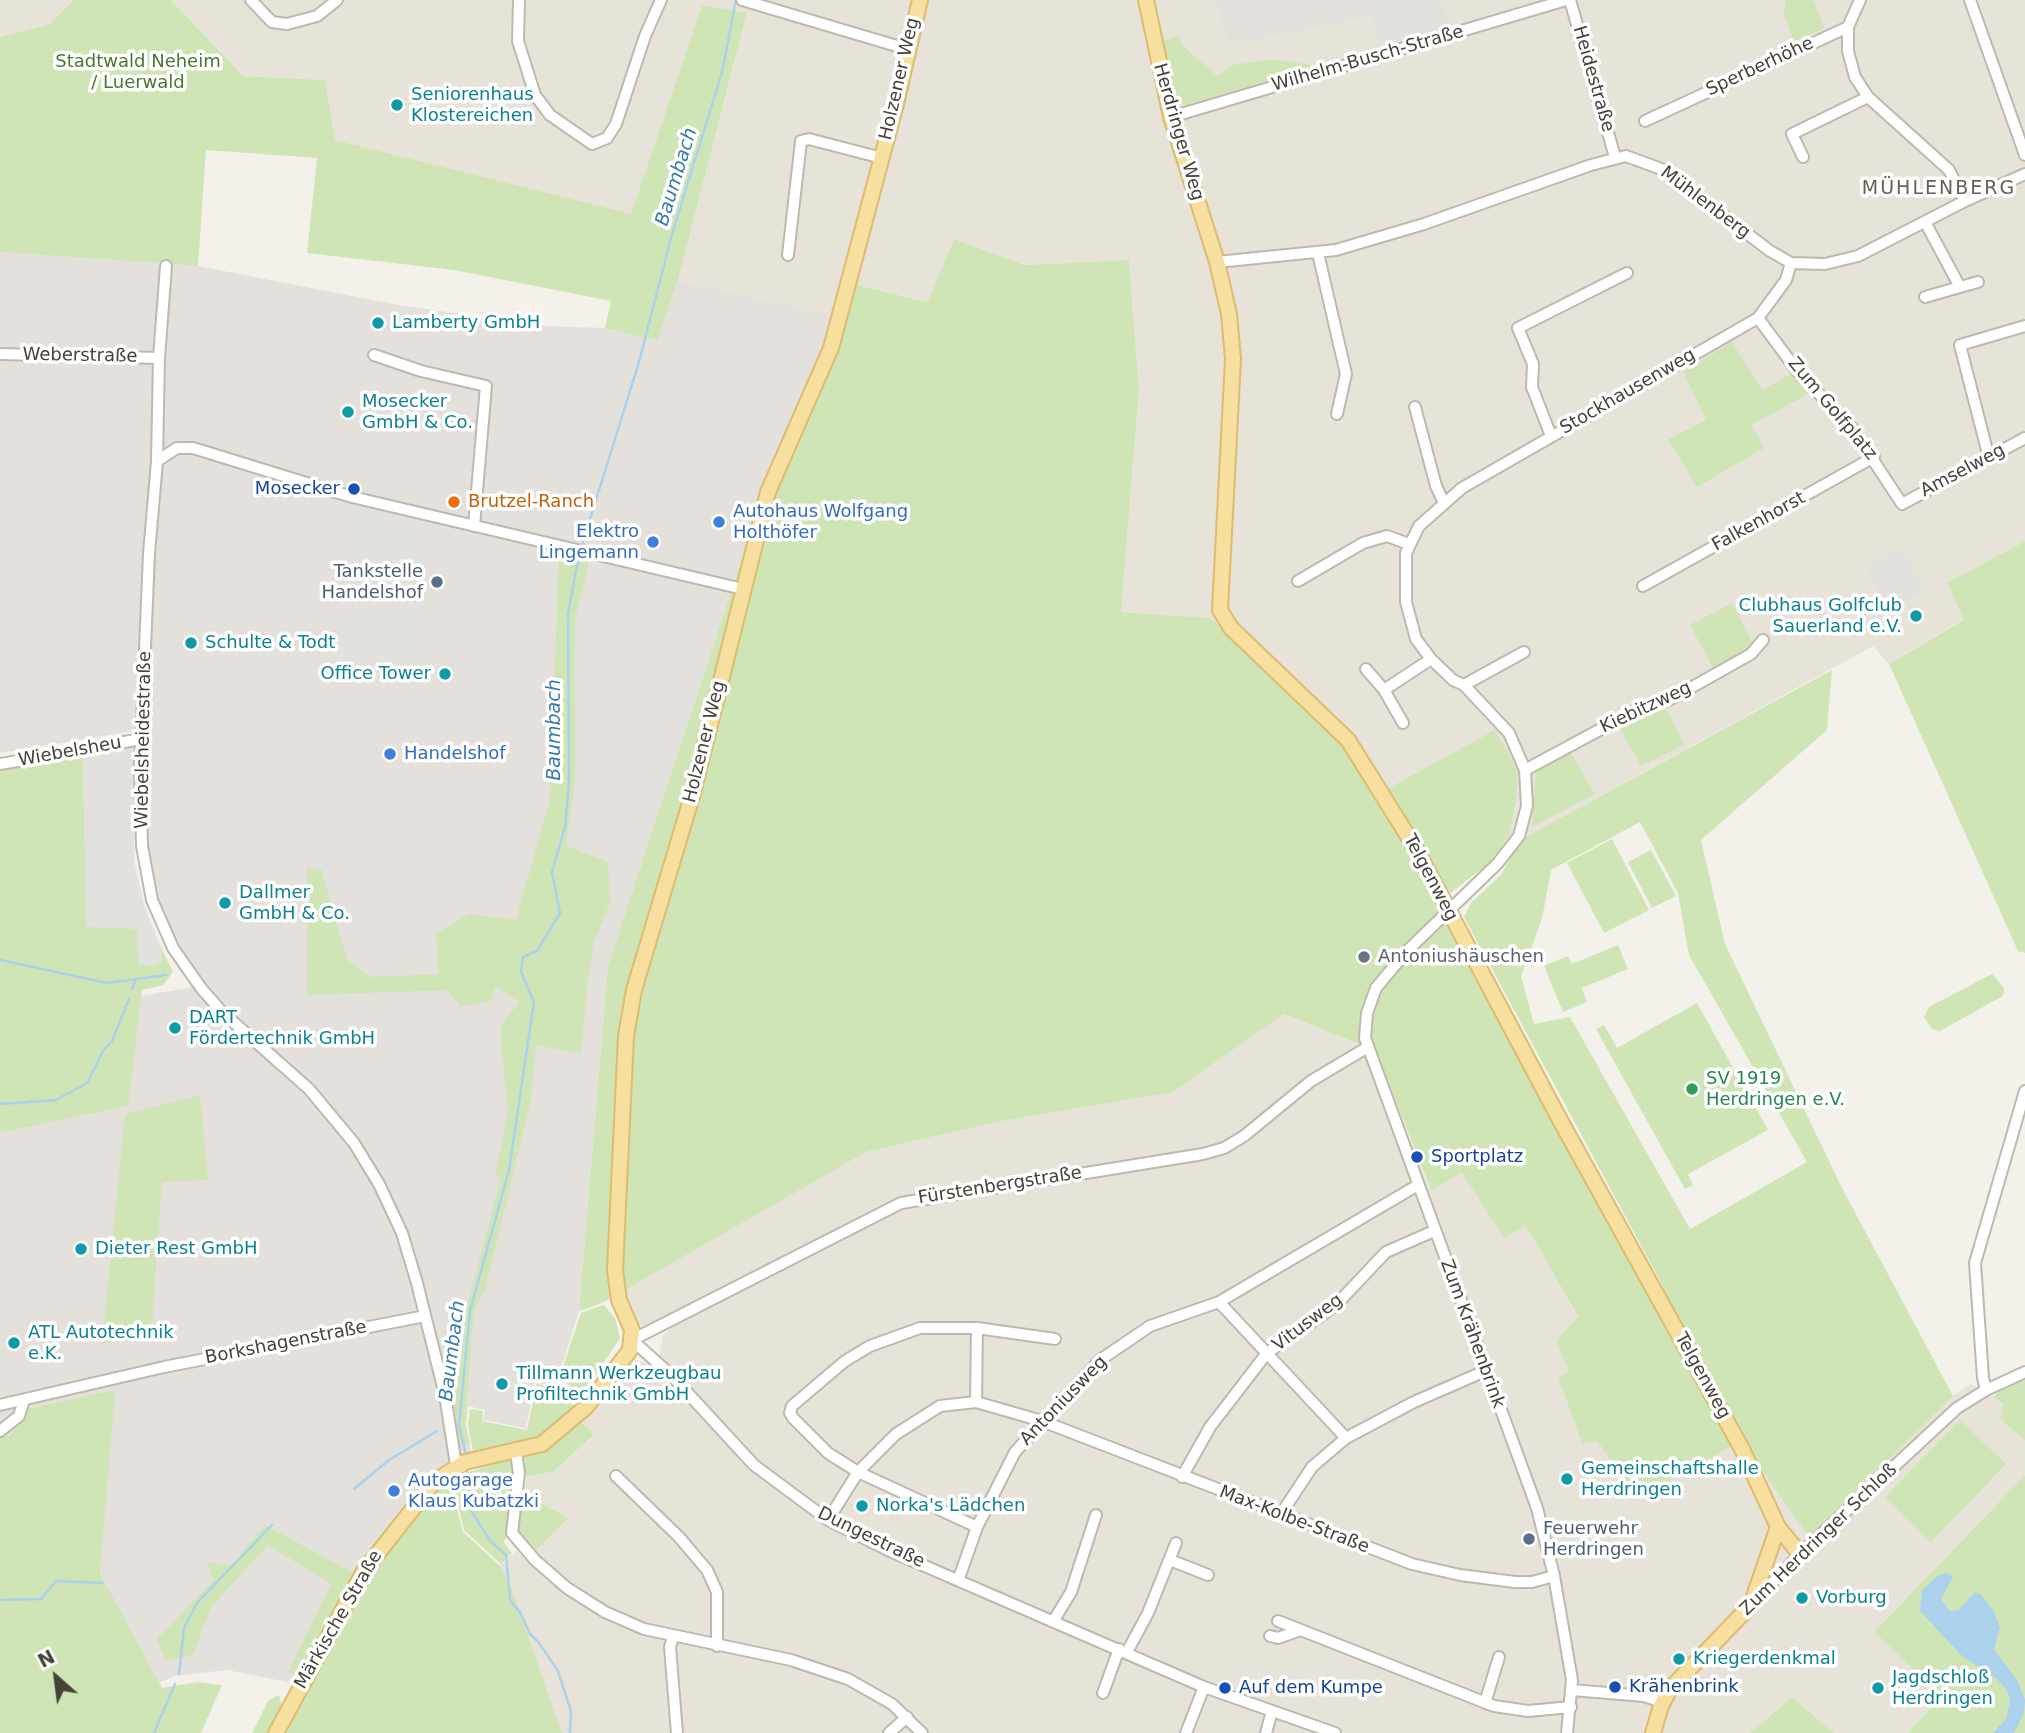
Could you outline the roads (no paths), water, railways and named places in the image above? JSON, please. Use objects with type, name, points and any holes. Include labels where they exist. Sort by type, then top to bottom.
[{"type":"main road","name":"Holzener Weg","points":[[632,1340],[632,1330],[619,1300],[615,1270],[629,1015],[640,967],[693,793],[773,478],[831,348],[919,0]]},
{"type":"main road","name":"Herdringer Weg","points":[[1146,0],[1171,117],[1217,262]]},
{"type":"main road","name":"Telgenweg","points":[[1217,262],[1229,314],[1233,359],[1220,610],[1231,628],[1348,740],[1416,849],[1753,1469],[1778,1527],[1800,1554]]},
{"type":"main road","name":"Märkische Straße","points":[[276,1733],[372,1558],[434,1482],[456,1465],[516,1453],[542,1444],[568,1425],[621,1363],[632,1340]]},
{"type":"main road","points":[[1751,1605],[1778,1527]]},
{"type":"main road","name":"Zum Herdringer Schloß","points":[[1653,1733],[1662,1702],[1675,1683],[1751,1605]]},
{"type":"street","points":[[251,0],[272,22],[287,24],[317,16],[337,0]]},
{"type":"street","points":[[519,0],[518,41],[523,64],[535,95],[550,115],[592,144],[607,138],[616,124],[649,25],[661,0]]},
{"type":"street","name":"Wilhelm-Busch-Straße","points":[[1171,117],[1568,0]]},
{"type":"street","name":"Heidestraße","points":[[1568,0],[1615,157]]},
{"type":"street","points":[[1860,0],[1849,27],[1848,51],[1855,77],[1868,97],[1949,170],[1965,201]]},
{"type":"street","points":[[1970,0],[2025,155]]},
{"type":"street","points":[[744,1],[907,49]]},
{"type":"street","name":"Sperberhöhe","points":[[1645,121],[1849,27]]},
{"type":"street","points":[[1803,158],[1793,134],[1868,97]]},
{"type":"street","name":"Holzener Weg","points":[[788,256],[801,141],[809,139],[881,158]]},
{"type":"street","name":"Mühlenberg","points":[[1217,262],[1318,253],[1424,224],[1615,157],[1626,156],[1654,164],[1770,251],[1791,263]]},
{"type":"street","points":[[1791,263],[1842,262],[2025,174]]},
{"type":"street","points":[[1925,222],[1960,287]]},
{"type":"street","points":[[1318,253],[1346,374],[1337,414]]},
{"type":"street","name":"Stockhausenweg","points":[[1407,951],[1484,879],[1519,836],[1527,806],[1525,770],[1508,733],[1464,685],[1454,680],[1431,659],[1416,639],[1406,602],[1405,565],[1409,544],[1419,526],[1443,501],[1481,476],[1758,317],[1786,280],[1791,263]]},
{"type":"street","name":"Wiebelsheidestraße","points":[[166,266],[159,358],[157,461],[141,739],[142,846],[152,900],[165,933],[183,964],[212,1001],[309,1089],[363,1155],[402,1233],[445,1395],[456,1465]]},
{"type":"street","points":[[1551,436],[1532,387],[1533,364],[1518,328],[1627,273]]},
{"type":"street","points":[[1925,297],[1978,282]]},
{"type":"street","name":"Zum Golfplatz","points":[[1758,317],[1798,372],[1852,428],[1874,457],[1902,504]]},
{"type":"street","points":[[1989,457],[1960,345],[2025,326]]},
{"type":"street","name":"Weberstraße","points":[[0,354],[159,358]]},
{"type":"street","points":[[374,355],[421,371],[486,386],[474,526]]},
{"type":"street","points":[[1415,407],[1436,486],[1443,501]]},
{"type":"street","name":"Amselweg","points":[[1902,504],[2025,438]]},
{"type":"street","points":[[157,461],[177,448],[193,448],[352,497],[743,589]]},
{"type":"street","name":"Falkenhorst","points":[[1643,586],[1874,457]]},
{"type":"street","points":[[1298,581],[1363,543],[1387,536],[1409,544]]},
{"type":"street","name":"Kiebitzweg","points":[[1525,770],[1642,707],[1671,699],[1751,654],[1763,640]]},
{"type":"street","points":[[1464,685],[1524,652]]},
{"type":"street","points":[[1384,690],[1431,659]]},
{"type":"street","points":[[1366,669],[1384,690],[1403,723]]},
{"type":"street","name":"Wiebelsheu","points":[[0,764],[141,739]]},
{"type":"street","name":"Zum Krähenbrink","points":[[1407,951],[1382,981],[1371,1001],[1366,1026],[1368,1048],[1537,1508],[1554,1576],[1572,1690],[1567,1733]]},
{"type":"street","name":"Fürstenbergstraße","points":[[632,1340],[901,1203],[1213,1152],[1244,1136],[1311,1081],[1368,1048]]},
{"type":"street","points":[[1986,1390],[1975,1263],[2025,1091]]},
{"type":"street","name":"Antoniusweg","points":[[959,1578],[976,1527],[1006,1465],[1042,1421],[1100,1360],[1150,1326],[1219,1302],[1419,1185]]},
{"type":"street","name":"Vitusweg","points":[[1182,1477],[1210,1427],[1267,1353],[1336,1305],[1386,1251],[1434,1231]]},
{"type":"street","points":[[1219,1302],[1346,1438]]},
{"type":"street","name":"Borkshagenstraße","points":[[0,1405],[164,1367],[425,1316]]},
{"type":"street","points":[[976,1527],[858,1472],[828,1453],[793,1419],[790,1413],[792,1406],[845,1361],[900,1333],[944,1326],[1055,1339]]},
{"type":"street","points":[[828,1520],[858,1472],[896,1434],[927,1412],[953,1403],[976,1402],[977,1328]]},
{"type":"street","name":"Dungestraße","points":[[632,1340],[672,1376],[754,1465],[828,1520],[890,1551],[959,1578],[1204,1687],[1335,1733]]},
{"type":"street","points":[[1281,1514],[1312,1466],[1346,1438],[1414,1402],[1485,1371]]},
{"type":"street","name":"Zum Herdringer Schloß","points":[[1751,1605],[1800,1554],[1957,1408],[1986,1390],[2025,1372]]},
{"type":"street","points":[[0,1431],[19,1416],[24,1400]]},
{"type":"street","name":"Max-Kolbe-Straße","points":[[976,1402],[1042,1421],[1182,1477],[1425,1568],[1515,1582],[1537,1581],[1554,1576]]},
{"type":"street","points":[[516,1453],[519,1473],[512,1533],[521,1545],[567,1588],[623,1620],[673,1637],[791,1660],[839,1675],[881,1695],[922,1733]]},
{"type":"street","points":[[615,1476],[679,1536],[707,1570],[717,1592],[719,1607],[717,1646]]},
{"type":"street","points":[[1054,1620],[1075,1582],[1096,1515]]},
{"type":"street","points":[[1103,1693],[1177,1543]]},
{"type":"street","points":[[1170,1560],[1208,1574]]},
{"type":"street","points":[[1278,1621],[1297,1631],[1485,1703],[1521,1711],[1571,1707]]},
{"type":"street","points":[[1269,1636],[1278,1638],[1297,1631]]},
{"type":"street","points":[[673,1637],[670,1647],[677,1733]]},
{"type":"street","points":[[1485,1703],[1499,1657]]},
{"type":"street","points":[[1186,1733],[1204,1687]]},
{"type":"street","points":[[1572,1690],[1644,1696],[1662,1702]]},
{"type":"street","points":[[1266,1733],[1272,1711]]},
{"type":"street","points":[[888,1733],[907,1717]]},
{"type":"water","points":[[1946,1573],[1953,1577],[1941,1599],[1950,1611],[1959,1610],[1975,1592],[1981,1595],[1993,1610],[2000,1628],[1994,1649],[2017,1680],[2025,1700],[2024,1713],[2014,1733],[1993,1733],[2006,1719],[2010,1701],[2007,1690],[1997,1679],[1962,1656],[1920,1611],[1922,1590],[1939,1575]]},
{"type":"waterway","name":"Baumbach","points":[[581,548],[639,362],[671,238],[722,72],[736,0]]},
{"type":"waterway","name":"Baumbach","points":[[466,1454],[459,1425],[470,1311],[509,1170],[534,1002],[521,972],[523,957],[537,951],[560,913],[552,872],[565,827],[569,782],[568,614],[579,554]]},
{"type":"waterway","points":[[0,960],[107,983],[166,975]]},
{"type":"waterway","points":[[132,989],[135,981]]},
{"type":"waterway","points":[[0,1104],[56,1100],[87,1083],[103,1051],[112,1041],[129,999]]},
{"type":"waterway","points":[[354,1489],[389,1460],[437,1431]]},
{"type":"waterway","name":"Baumbach","points":[[467,1469],[470,1509],[491,1542],[506,1555],[510,1600],[520,1612],[530,1634],[558,1671],[571,1711],[570,1733]]},
{"type":"waterway","points":[[179,1674],[184,1628],[197,1603],[272,1525]]},
{"type":"waterway","points":[[0,1600],[41,1599],[56,1581],[103,1583]]},
{"type":"waterway","points":[[154,1733],[175,1684]]},
{"type":"place","name":"Seniorenhaus Klostereichen","points":[[397,105]]},
{"type":"place","name":"Lamberty GmbH","points":[[378,323]]},
{"type":"place","name":"Mosecker GmbH & Co.","points":[[348,412]]},
{"type":"place","name":"Mosecker","points":[[354,489]]},
{"type":"place","name":"Brutzel-Ranch","points":[[454,502]]},
{"type":"place","name":"Autohaus Wolfgang Holthöfer","points":[[719,522]]},
{"type":"place","name":"Elektro Lingemann","points":[[653,542]]},
{"type":"place","name":"Tankstelle Handelshof","points":[[437,582]]},
{"type":"place","name":"Clubhaus Golfclub Sauerland e.V.","points":[[1916,616]]},
{"type":"place","name":"Schulte & Todt","points":[[191,643]]},
{"type":"place","name":"Office Tower","points":[[445,674]]},
{"type":"place","name":"Handelshof","points":[[390,754]]},
{"type":"place","name":"Dallmer GmbH & Co.","points":[[225,903]]},
{"type":"place","name":"Antoniushäuschen","points":[[1364,957]]},
{"type":"place","name":"DART Fördertechnik GmbH","points":[[175,1028]]},
{"type":"place","name":"SV 1919 Herdringen e.V.","points":[[1692,1089]]},
{"type":"place","name":"Sportplatz","points":[[1417,1157]]},
{"type":"place","name":"Dieter Rest GmbH","points":[[81,1249]]},
{"type":"place","name":"ATL Autotechnik e.K.","points":[[14,1343]]},
{"type":"place","name":"Tillmann Werkzeugbau Profiltechnik GmbH","points":[[502,1384]]},
{"type":"place","name":"Gemeinschaftshalle Herdringen","points":[[1567,1479]]},
{"type":"place","name":"Autogarage Klaus Kubatzki","points":[[394,1491]]},
{"type":"place","name":"Norka's Lädchen","points":[[862,1506]]},
{"type":"place","name":"Feuerwehr Herdringen","points":[[1529,1539]]},
{"type":"place","name":"Vorburg","points":[[1802,1598]]},
{"type":"place","name":"Kriegerdenkmal","points":[[1679,1659]]},
{"type":"place","name":"Krähenbrink","points":[[1615,1687]]},
{"type":"place","name":"Auf dem Kumpe","points":[[1225,1688]]},
{"type":"place","name":"Jagdschloß Herdringen","points":[[1878,1688]]},
{"type":"district","name":"MÜHLENBERG","points":[[1939,189]]},
{"type":"park label","name":"Stadtwald Neheim / Luerwald","points":[[138,72]]}]
